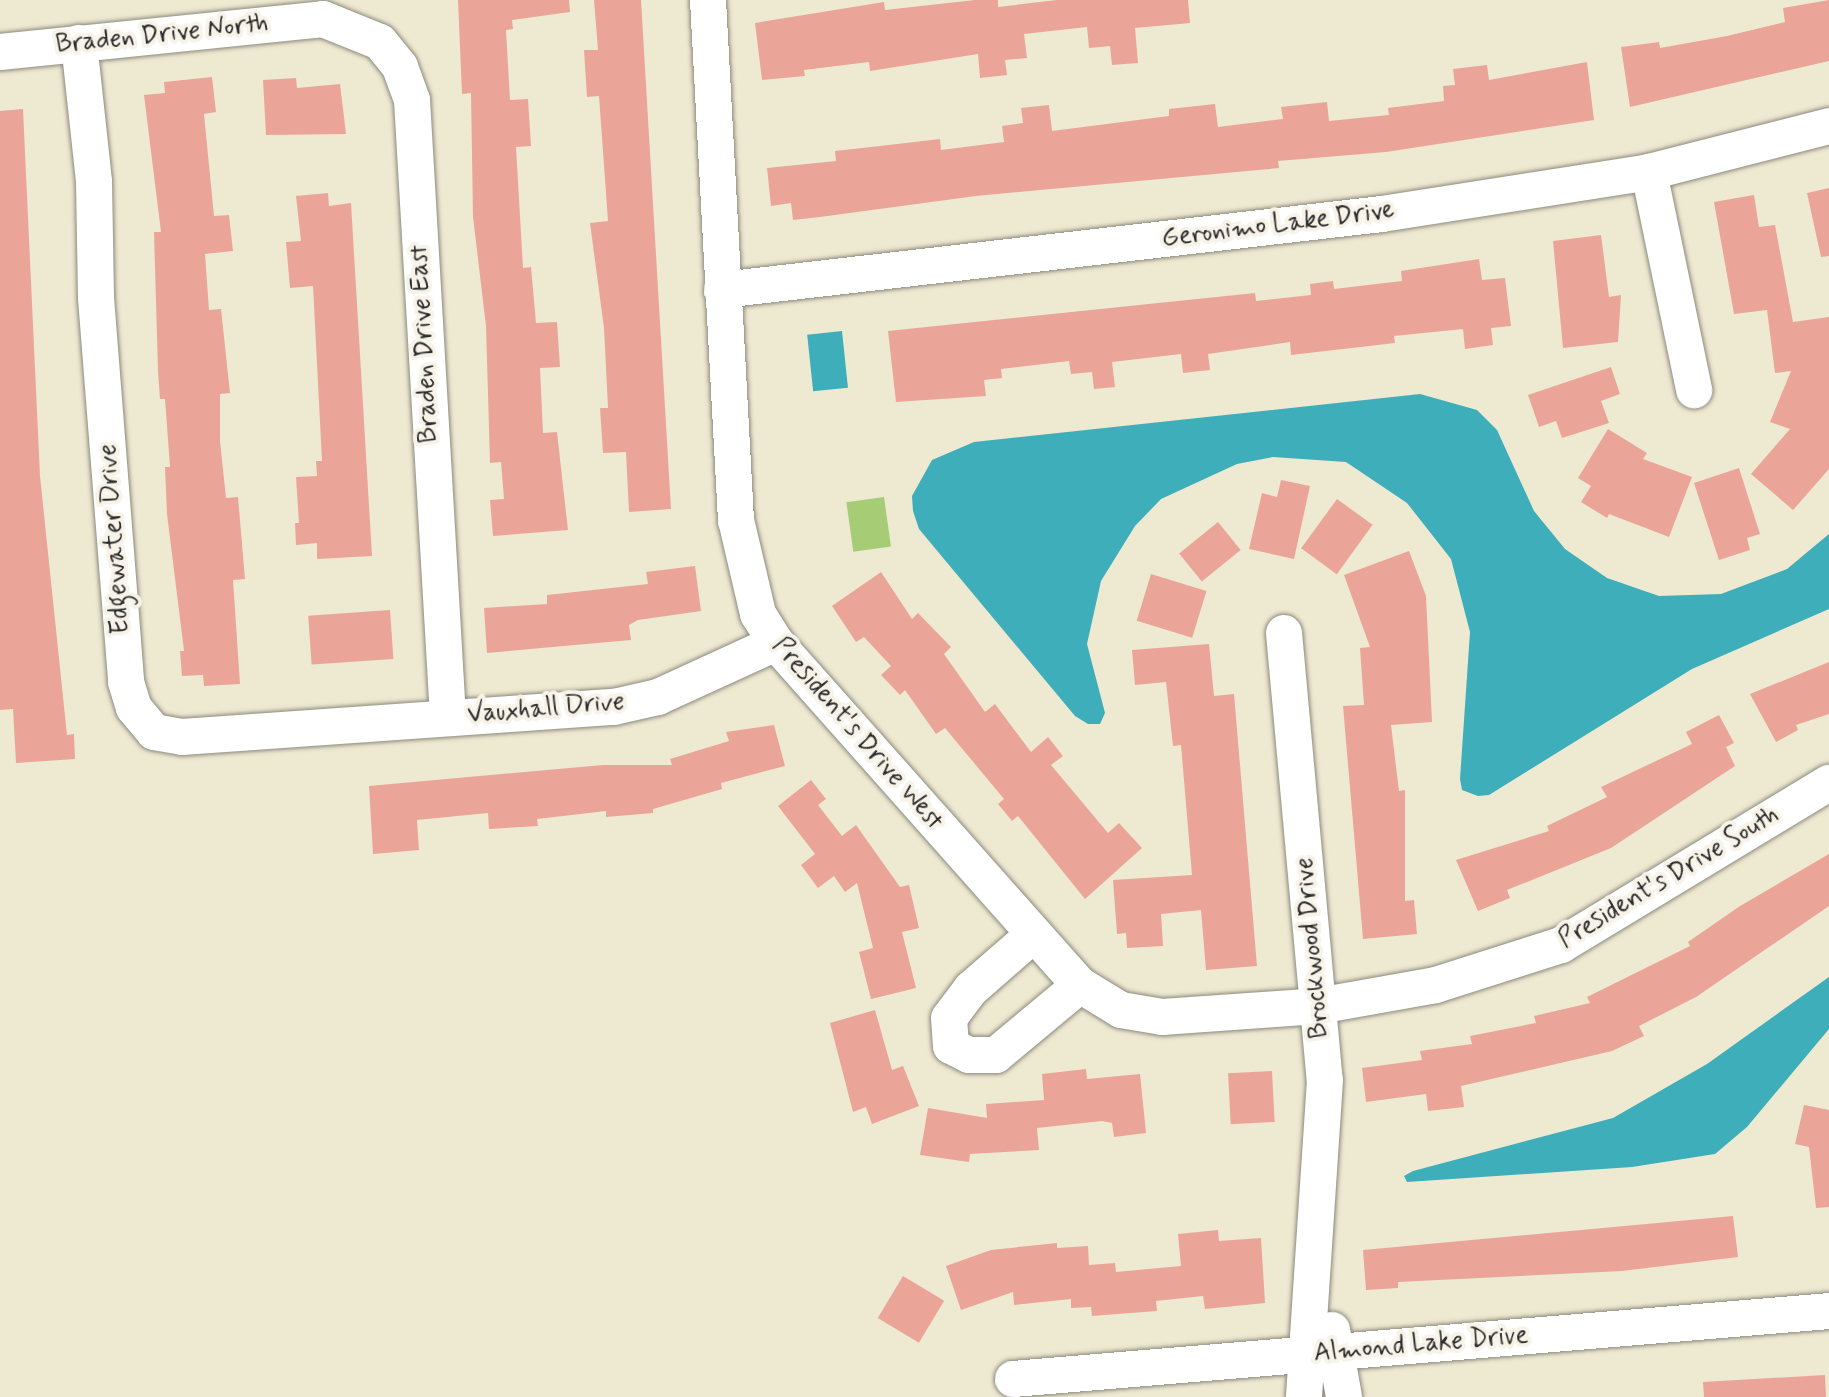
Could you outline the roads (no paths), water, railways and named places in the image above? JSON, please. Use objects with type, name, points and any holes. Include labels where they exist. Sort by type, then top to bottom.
[{"type":"street","name":"President's Drive West","points":[[708,0],[736,520],[747,584],[776,643],[1080,985],[1121,1010],[1162,1017],[1318,1006]]},
{"type":"street","name":"Braden Drive North","points":[[0,52],[323,19]]},
{"type":"street","name":"Braden Drive East","points":[[323,19],[380,42],[400,67],[412,100],[448,717]]},
{"type":"street","name":"Edgewater Drive","points":[[79,43],[94,182],[96,298],[126,682],[134,708],[154,732],[182,737],[448,717]]},
{"type":"street","name":"Geronimo Lake Drive","points":[[722,290],[1382,214],[1649,172],[1829,126]]},
{"type":"street","points":[[1649,172],[1694,390]]},
{"type":"street","name":"Brockwood Drive","points":[[1284,633],[1325,1080],[1312,1264],[1321,1353],[1344,1397]]},
{"type":"street","name":"Vauxhall Drive","points":[[448,717],[614,707],[658,697],[776,643]]},
{"type":"street","name":"President's Drive South","points":[[1318,1006],[1436,985],[1561,945],[1829,783]]},
{"type":"street","points":[[1033,935],[971,989],[949,1018],[951,1046],[969,1055],[996,1055],[1080,985]]},
{"type":"street","name":"Almond Lake Drive","points":[[1013,1379],[1829,1311]]},
{"type":"street","name":"Brockwood Drive","points":[[1304,1397],[1321,1353]]},
{"type":"water","points":[[842,331],[848,388],[813,391],[807,335]]},
{"type":"water","points":[[1420,394],[1477,410],[1497,430],[1534,511],[1565,549],[1607,578],[1659,596],[1721,594],[1787,569],[1829,534],[1829,609],[1692,669],[1489,795],[1478,796],[1462,790],[1460,779],[1470,632],[1451,559],[1407,503],[1346,462],[1273,457],[1237,464],[1161,499],[1135,526],[1101,581],[1087,644],[1105,713],[1100,724],[1088,724],[1075,716],[919,529],[913,511],[912,496],[932,460],[974,442]]},
{"type":"water","points":[[1829,977],[1829,1029],[1747,1127],[1715,1154],[1632,1167],[1407,1182],[1404,1176],[1413,1171],[1613,1118],[1707,1064]]}]
